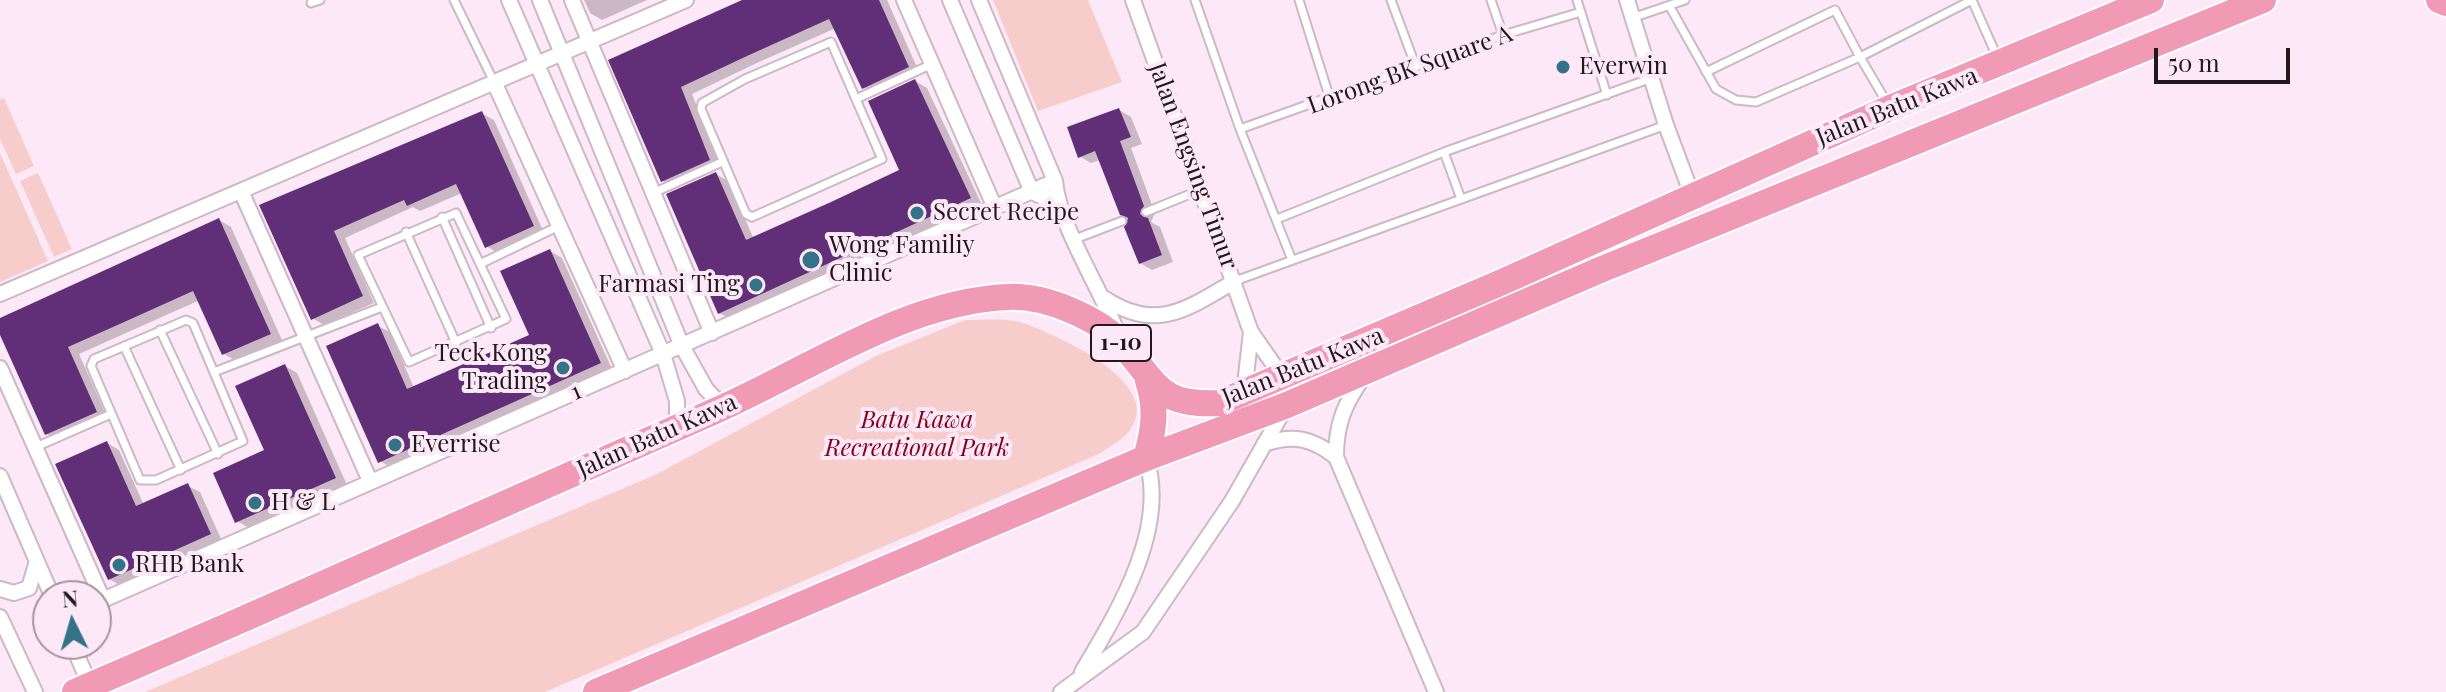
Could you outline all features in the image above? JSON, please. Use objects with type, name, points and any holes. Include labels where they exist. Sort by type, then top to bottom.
[{"type":"highway","name":"Jalan Batu Kawa","points":[[83,689],[677,428],[923,312],[964,301],[1013,296],[1048,304],[1095,324],[1122,343],[1148,381],[1176,400],[1195,405],[1219,403],[1283,378],[1890,108],[2001,65],[2151,0]]},
{"type":"highway","name":"Jalan Batu Kawa","points":[[596,692],[1146,458],[1287,405],[1600,270],[2263,0]]},
{"type":"highway","points":[[2439,0],[2446,1]]},
{"type":"highway","points":[[1146,458],[1155,420],[1154,399],[1148,381]]},
{"type":"street","points":[[509,0],[663,354],[677,401],[677,428]]},
{"type":"street","points":[[540,0],[682,346],[706,389],[723,407]]},
{"type":"street","points":[[572,0],[712,333]]},
{"type":"street","points":[[0,294],[686,0]]},
{"type":"street","points":[[904,0],[995,208]]},
{"type":"street","points":[[950,0],[1032,192],[1057,203]]},
{"type":"street","points":[[979,0],[1055,181],[1057,203],[1104,298],[1122,343]]},
{"type":"street","name":"Jalan Engsing Timur","points":[[1133,0],[1251,332],[1283,378]]},
{"type":"street","points":[[1627,0],[1666,125],[1692,195]]},
{"type":"street","points":[[495,84],[625,371]]},
{"type":"street","name":"1","points":[[112,595],[1055,181]]},
{"type":"street","points":[[241,191],[370,481]]},
{"type":"street","points":[[1104,298],[1136,315],[1156,317],[1178,313],[1235,281]]},
{"type":"street","name":"Jalan Engsing Timur","points":[[1244,393],[1251,332]]},
{"type":"street","points":[[0,368],[90,580]]},
{"type":"street","points":[[1369,369],[1346,403],[1336,430],[1336,457],[1436,692]]},
{"type":"street","points":[[1061,692],[1080,675],[1143,632],[1232,501],[1287,405]]},
{"type":"street","points":[[1264,444],[1295,437],[1317,442],[1336,457]]},
{"type":"street","points":[[1080,675],[1115,617],[1141,561],[1151,503],[1146,458]]},
{"type":"street","points":[[0,476],[45,580]]},
{"type":"street","points":[[0,589],[14,593],[29,588],[37,561]]},
{"type":"street","points":[[0,617],[6,648],[35,692]]},
{"type":"street","points":[[76,660],[83,689]]},
{"type":"lane","points":[[454,0],[495,84]]},
{"type":"lane","points":[[1195,0],[1240,129],[1292,260]]},
{"type":"lane","points":[[1299,0],[1330,99]]},
{"type":"lane","points":[[1391,0],[1416,67]]},
{"type":"lane","points":[[1491,0],[1503,35]]},
{"type":"lane","points":[[1577,0],[1607,95]]},
{"type":"lane","points":[[1632,18],[1685,0]]},
{"type":"lane","points":[[1830,0],[1890,108]]},
{"type":"lane","points":[[1670,7],[1716,89],[1736,100],[1756,102],[1860,57],[1972,0],[2001,65]]},
{"type":"lane","points":[[1706,72],[1835,10]]},
{"type":"lane","name":"Lorong BK Square A","points":[[1240,129],[1503,35],[1581,12]]},
{"type":"lane","points":[[831,42],[881,154],[879,162],[752,217],[746,214],[722,162],[701,109],[702,103],[745,79],[831,42]]},
{"type":"lane","points":[[856,99],[932,64]]},
{"type":"lane","points":[[1277,219],[1444,152],[1652,78]]},
{"type":"lane","points":[[1235,281],[1666,125]]},
{"type":"lane","points":[[1444,152],[1461,199]]},
{"type":"lane","points":[[653,193],[722,162]]},
{"type":"lane","points":[[1146,212],[1202,189]]},
{"type":"lane","points":[[456,213],[461,217],[506,319],[409,362],[358,255],[406,232],[456,213]]},
{"type":"lane","points":[[442,217],[491,328]]},
{"type":"lane","points":[[1075,239],[1122,221]]},
{"type":"lane","points":[[482,263],[560,226]]},
{"type":"lane","points":[[406,232],[456,343]]},
{"type":"lane","points":[[214,372],[382,307]]},
{"type":"lane","points":[[186,320],[193,323],[243,441],[156,480],[140,480],[91,366],[94,359],[124,346],[186,320]]},
{"type":"lane","points":[[160,330],[218,454]]},
{"type":"lane","points":[[124,346],[181,470]]},
{"type":"lane","points":[[35,447],[111,414]]},
{"type":"green space","points":[[993,0],[1088,0],[1122,82],[1038,111]]},
{"type":"green space","points":[[4,98],[34,166],[16,174],[0,139],[0,100]]},
{"type":"green space","points":[[0,153],[48,261],[0,282]]},
{"type":"green space","points":[[38,173],[72,249],[54,257],[20,181]]},
{"type":"green space","name":"Batu Kawa Recreational Park","points":[[965,320],[1020,322],[1079,348],[1101,362],[1133,394],[1137,412],[1130,430],[1101,453],[545,692],[145,692],[657,474],[876,356]]},
{"type":"building","points":[[742,0],[879,0],[909,67],[862,89],[829,19],[747,56],[681,87],[710,160],[661,182],[608,60]]},
{"type":"building","points":[[915,79],[971,198],[718,314],[666,194],[716,172],[746,240],[831,202],[899,170],[868,101]]},
{"type":"building","points":[[1119,108],[1131,137],[1120,141],[1144,206],[1140,214],[1148,218],[1162,255],[1139,264],[1124,227],[1128,218],[1120,215],[1095,151],[1078,158],[1067,127]]},
{"type":"building","points":[[482,111],[534,226],[485,248],[456,184],[407,206],[404,200],[334,231],[363,296],[311,320],[259,205]]},
{"type":"building","points":[[219,218],[271,334],[222,355],[193,291],[68,347],[97,412],[45,435],[0,335],[0,318]]},
{"type":"building","points":[[550,249],[601,363],[378,463],[326,346],[378,323],[407,389],[529,335],[500,271]]},
{"type":"building","points":[[285,364],[336,478],[235,523],[213,473],[264,450],[235,386]]},
{"type":"building","points":[[107,441],[136,506],[188,483],[211,534],[108,580],[55,464]]},
{"type":"place","name":"Everwin","points":[[1563,67]]},
{"type":"place","name":"Secret Recipe","points":[[917,213]]},
{"type":"place","name":"Wong Familiy Clinic","points":[[811,260]]},
{"type":"place","name":"Farmasi Ting","points":[[756,285]]},
{"type":"place","name":"Teck Kong Trading","points":[[563,368]]},
{"type":"place","name":"Everrise","points":[[395,445]]},
{"type":"place","name":"H & L","points":[[255,503]]},
{"type":"place","name":"RHB Bank","points":[[119,565]]}]
